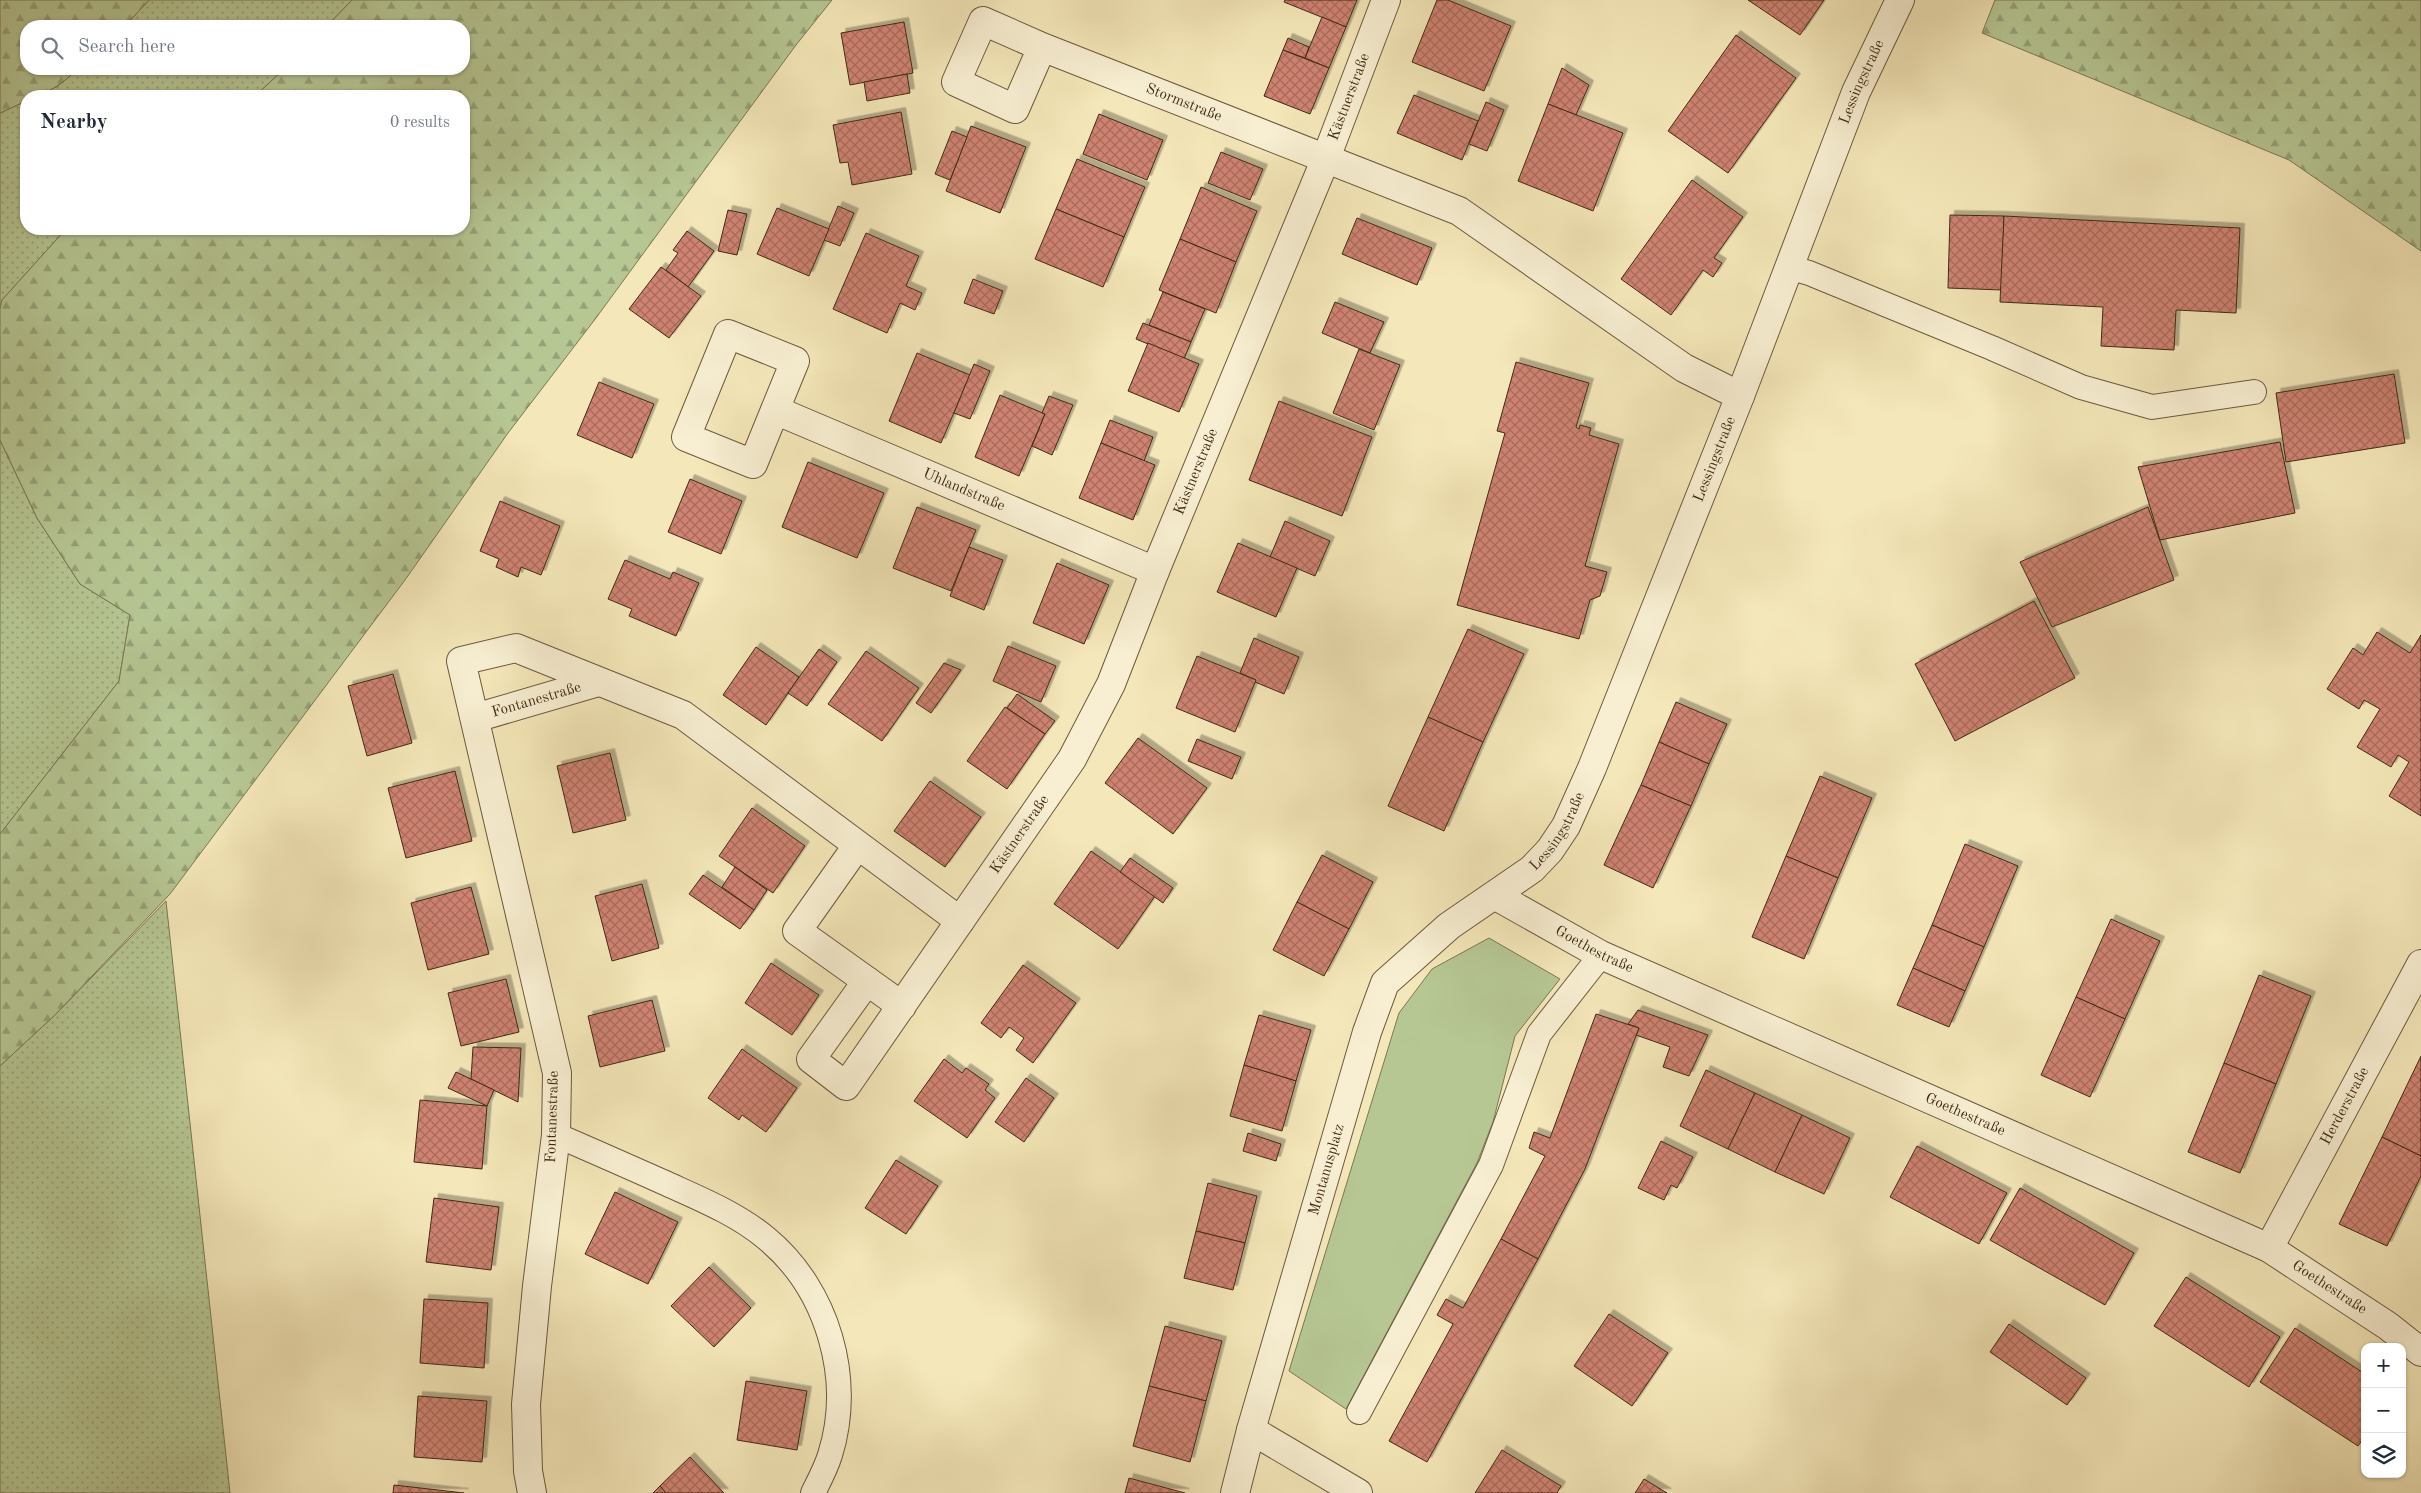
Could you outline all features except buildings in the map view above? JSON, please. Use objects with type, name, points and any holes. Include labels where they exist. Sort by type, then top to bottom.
[{"type":"street","name":"Kästnerstraße","points":[[867,981],[811,1059],[846,1086],[1072,759],[1111,684],[1155,571],[1326,158],[1386,0]]},
{"type":"street","name":"Lessingstraße","points":[[1496,896],[1532,869],[1550,850],[1566,826],[1579,798],[1740,396],[1856,92],[1900,0]]},
{"type":"street","name":"Stormstraße","points":[[1042,47],[1459,211],[1684,368],[1740,396]]},
{"type":"street","points":[[728,334],[795,361],[775,410],[753,464],[686,437],[728,334]]},
{"type":"street","name":"Uhlandstraße","points":[[775,410],[1155,571]]},
{"type":"street","name":"Fontanestraße","points":[[532,1493],[528,1471],[526,1404],[537,1286],[556,1135],[557,1073],[461,661],[516,648],[683,715],[857,846]]},
{"type":"street","name":"Fontanestraße","points":[[475,718],[598,682]]},
{"type":"street","points":[[902,1006],[797,931],[857,846],[960,921]]},
{"type":"street","name":"Goethestraße","points":[[1496,896],[1601,955],[2269,1248],[2388,1326],[2421,1352]]},
{"type":"street","name":"Montanusplatz","points":[[1235,1493],[1251,1430],[1367,1032],[1386,983],[1449,926],[1496,896]]},
{"type":"street","name":"Herderstraße","points":[[2269,1248],[2421,964]]},
{"type":"street","points":[[1251,1430],[1358,1493]]},
{"type":"lane","points":[[1788,267],[1809,273],[1992,348],[2081,387],[2125,400],[2152,407],[2254,392]]},
{"type":"lane","points":[[1359,1412],[1491,1165],[1539,1034],[1601,955]]},
{"type":"lane","points":[[556,1135],[688,1193],[736,1217],[767,1238],[793,1266],[816,1299],[835,1350],[838,1376],[838,1420],[830,1455],[813,1493]]},
{"type":"green space","points":[[0,0],[149,0],[131,20],[20,20],[20,75],[71,75],[50,90],[20,90],[20,104],[0,113]]},
{"type":"green space","points":[[149,0],[352,0],[333,20],[131,20]]},
{"type":"green space","points":[[352,0],[832,0],[796,45],[596,318],[508,433],[405,580],[170,894],[55,1015],[0,1066],[0,834],[119,681],[130,615],[80,584],[37,518],[0,440],[0,309],[2,300],[61,235],[470,235],[470,90],[261,90],[278,75],[470,75],[470,20],[333,20]]},
{"type":"green space","points":[[1995,0],[2421,0],[2421,251],[2289,160],[1982,33]]},
{"type":"green space","points":[[71,75],[278,75],[261,90],[50,90],[58,86]]},
{"type":"green space","points":[[20,104],[20,235],[61,235],[2,300],[0,309],[0,113]]},
{"type":"green space","points":[[0,440],[37,518],[80,584],[130,615],[119,681],[0,834]]},
{"type":"green space","points":[[166,901],[230,1493],[0,1493],[0,1066],[55,1015]]},
{"type":"green space","points":[[1489,938],[1560,979],[1515,1036],[1493,1122],[1477,1163],[1346,1409],[1289,1371],[1399,1013],[1432,969]]}]
